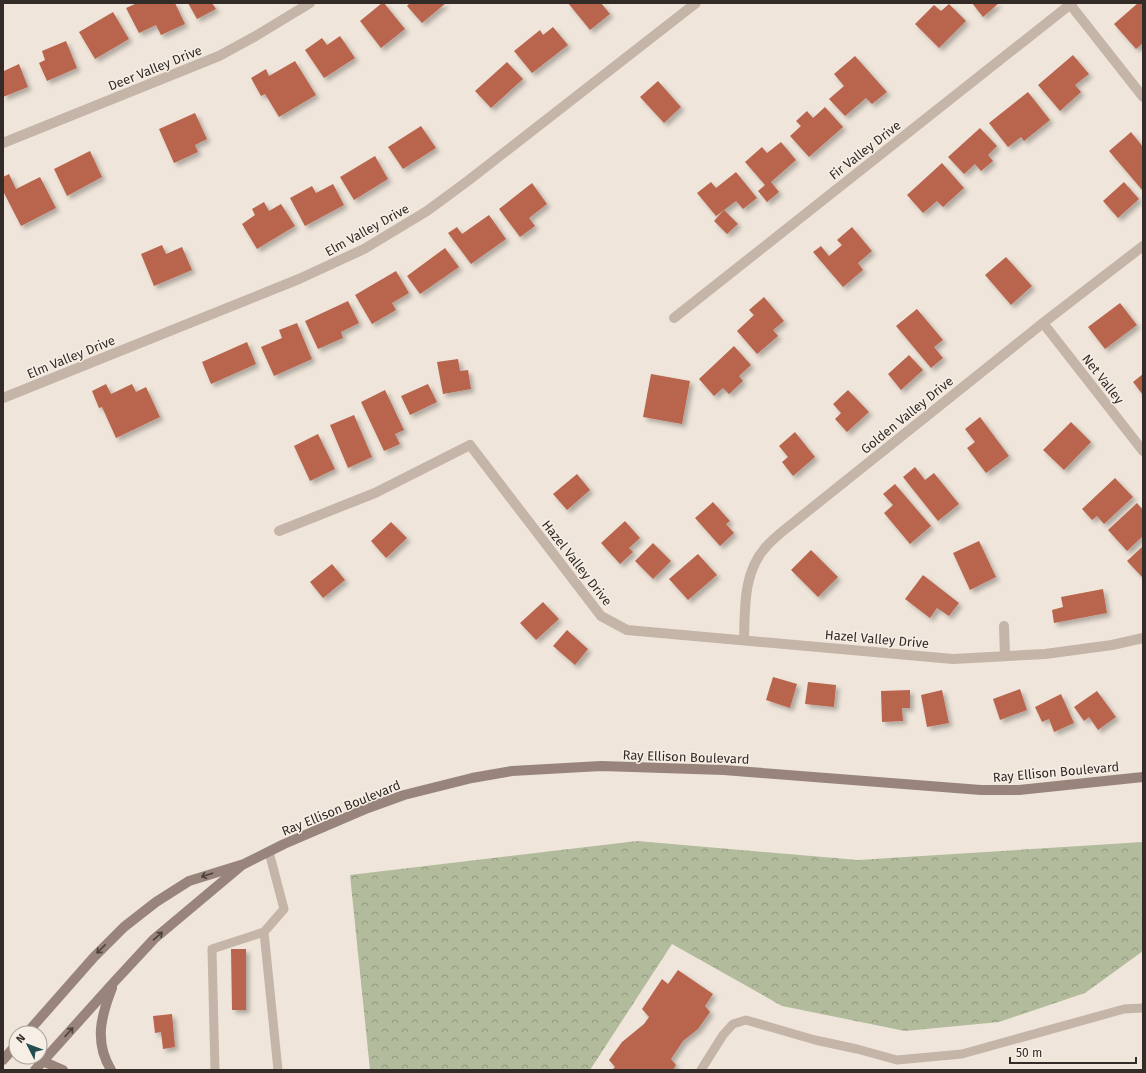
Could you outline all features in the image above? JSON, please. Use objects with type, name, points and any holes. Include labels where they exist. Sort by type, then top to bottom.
[{"type":"main road","name":"Ray Ellison Boulevard","points":[[34,1025],[94,957],[124,927],[156,902],[189,881],[244,864],[342,819],[404,795],[472,778],[512,771],[601,766],[724,770],[981,790],[1019,790],[1143,777]]},
{"type":"main road","name":"Ray Ellison Boulevard","points":[[48,1055],[154,939],[244,864]]},
{"type":"main road","points":[[111,1070],[102,1049],[100,1033],[103,1010],[115,981]]},
{"type":"main road","points":[[48,1062],[63,1070]]},
{"type":"street","name":"Deer Valley Drive","points":[[3,143],[219,56],[310,3]]},
{"type":"street","name":"Elm Valley Drive","points":[[3,398],[299,280],[364,249],[427,211],[469,180],[696,3]]},
{"type":"street","points":[[1070,3],[1143,97]]},
{"type":"street","name":"Fir Valley Drive","points":[[674,318],[1070,3]]},
{"type":"street","name":"Golden Valley Drive","points":[[744,640],[746,594],[752,569],[764,548],[783,531],[1043,323],[1143,246]]},
{"type":"street","name":"Net Valley","points":[[1043,323],[1143,451]]},
{"type":"street","name":"Hazel Valley Drive","points":[[279,531],[375,493],[470,445],[601,616],[627,630],[953,659],[1045,654],[1112,645],[1143,638]]},
{"type":"street","points":[[1004,626],[1005,656]]},
{"type":"lane","points":[[215,1070],[212,948],[264,932],[284,908],[269,852]]},
{"type":"lane","points":[[264,932],[278,1070]]},
{"type":"lane","points":[[701,1070],[723,1035],[733,1024],[746,1020],[815,1040],[857,1049],[897,1060],[962,1054],[1124,1010],[1143,1008]]},
{"type":"lane","points":[[894,1070],[897,1060]]},
{"type":"green space","points":[[637,841],[858,860],[1143,842],[1143,951],[1085,993],[999,1022],[905,1031],[782,1006],[672,944],[590,1070],[370,1070],[350,875]]},
{"type":"building","points":[[137,3],[175,3],[185,24],[161,35],[156,25],[139,33],[126,8]]},
{"type":"building","points":[[188,3],[212,3],[216,9],[197,19]]},
{"type":"building","points":[[384,3],[405,29],[381,48],[360,21]]},
{"type":"building","points":[[410,3],[446,3],[422,23],[407,6]]},
{"type":"building","points":[[568,3],[601,3],[610,14],[590,30]]},
{"type":"building","points":[[972,3],[999,3],[983,17]]},
{"type":"building","points":[[1138,3],[1143,3],[1143,43],[1136,49],[1114,24]]},
{"type":"building","points":[[949,4],[966,21],[939,48],[915,24],[934,5],[941,11]]},
{"type":"building","points":[[113,12],[129,39],[95,59],[79,32]]},
{"type":"building","points":[[553,27],[568,45],[532,73],[514,51],[540,30],[543,35]]},
{"type":"building","points":[[340,36],[355,58],[324,78],[305,50],[322,38],[327,45]]},
{"type":"building","points":[[66,41],[77,68],[47,81],[39,63],[45,60],[42,51]]},
{"type":"building","points":[[1073,55],[1089,74],[1075,85],[1081,92],[1060,111],[1038,85]]},
{"type":"building","points":[[855,56],[887,92],[872,104],[866,98],[845,116],[829,99],[844,86],[834,74]]},
{"type":"building","points":[[295,61],[316,95],[279,117],[265,94],[261,96],[251,78],[266,69],[269,76]]},
{"type":"building","points":[[507,62],[523,79],[491,108],[475,91]]},
{"type":"building","points":[[19,64],[28,87],[3,97],[3,67],[4,71]]},
{"type":"building","points":[[658,81],[681,107],[664,123],[640,97]]},
{"type":"building","points":[[1028,92],[1050,120],[1024,141],[1021,137],[1008,147],[989,123]]},
{"type":"building","points":[[825,107],[843,127],[809,157],[790,136],[801,126],[796,121],[807,111],[813,118]]},
{"type":"building","points":[[195,113],[207,139],[195,145],[198,152],[174,163],[159,129]]},
{"type":"building","points":[[421,126],[436,148],[403,169],[388,147]]},
{"type":"building","points":[[980,128],[997,146],[988,155],[993,161],[981,171],[975,164],[964,174],[948,157]]},
{"type":"building","points":[[1131,132],[1143,147],[1143,191],[1109,151]]},
{"type":"building","points":[[781,142],[796,160],[771,182],[779,192],[767,202],[758,191],[765,185],[745,162],[762,147],[767,153]]},
{"type":"building","points":[[90,151],[102,177],[67,196],[54,169]]},
{"type":"building","points":[[375,156],[388,179],[354,200],[340,177]]},
{"type":"building","points":[[942,163],[964,188],[943,207],[937,201],[923,213],[907,195]]},
{"type":"building","points":[[736,172],[757,198],[743,209],[736,201],[716,216],[697,193],[711,182],[716,188]]},
{"type":"building","points":[[9,174],[16,189],[40,177],[56,208],[21,226],[3,191],[3,177]]},
{"type":"building","points":[[1124,182],[1139,199],[1118,218],[1103,201]]},
{"type":"building","points":[[532,183],[547,204],[529,218],[535,226],[520,237],[499,209]]},
{"type":"building","points":[[333,184],[344,205],[305,226],[290,198],[312,186],[316,193]]},
{"type":"building","points":[[264,202],[269,211],[281,204],[295,226],[257,249],[242,224],[255,215],[252,209]]},
{"type":"building","points":[[724,210],[738,224],[727,234],[714,221]]},
{"type":"building","points":[[489,215],[506,239],[471,264],[448,233],[457,227],[462,234]]},
{"type":"building","points":[[852,227],[872,251],[858,263],[863,270],[843,287],[813,252],[821,246],[829,256],[842,245],[837,240]]},
{"type":"building","points":[[162,245],[166,254],[182,247],[192,270],[154,286],[141,254]]},
{"type":"building","points":[[445,248],[459,267],[420,294],[407,276]]},
{"type":"building","points":[[1006,257],[1032,286],[1011,305],[985,275]]},
{"type":"building","points":[[396,271],[409,293],[392,303],[396,310],[372,324],[355,295]]},
{"type":"building","points":[[764,297],[784,321],[773,330],[778,336],[757,354],[737,331],[754,315],[749,310]]},
{"type":"building","points":[[348,301],[359,323],[341,332],[343,338],[318,349],[305,321]]},
{"type":"building","points":[[1120,303],[1137,325],[1105,349],[1088,327]]},
{"type":"building","points":[[917,309],[943,340],[934,347],[943,358],[931,368],[896,326]]},
{"type":"building","points":[[297,323],[312,359],[274,376],[261,347],[282,338],[279,330]]},
{"type":"building","points":[[247,342],[256,364],[211,384],[202,362]]},
{"type":"building","points":[[734,346],[751,365],[739,376],[743,381],[729,394],[723,388],[714,396],[699,379]]},
{"type":"building","points":[[909,355],[923,370],[901,390],[888,374]]},
{"type":"building","points":[[458,359],[460,371],[468,370],[471,389],[443,394],[437,362]]},
{"type":"building","points":[[651,374],[690,381],[682,424],[643,417]]},
{"type":"building","points":[[1143,374],[1143,395],[1133,382]]},
{"type":"building","points":[[106,384],[111,394],[132,384],[136,392],[146,387],[160,417],[116,438],[102,407],[99,408],[92,391]]},
{"type":"building","points":[[428,384],[437,402],[410,415],[401,396]]},
{"type":"building","points":[[385,390],[404,430],[395,434],[400,444],[384,451],[361,402]]},
{"type":"building","points":[[848,390],[869,412],[847,432],[835,419],[841,413],[833,404]]},
{"type":"building","points":[[354,415],[372,457],[348,468],[330,425]]},
{"type":"building","points":[[980,417],[1009,456],[986,473],[967,448],[975,442],[965,429]]},
{"type":"building","points":[[1071,422],[1091,442],[1064,470],[1043,450]]},
{"type":"building","points":[[795,432],[815,457],[793,476],[782,462],[788,457],[779,446]]},
{"type":"building","points":[[318,434],[335,469],[310,481],[294,446]]},
{"type":"building","points":[[915,467],[925,480],[934,473],[959,504],[938,521],[903,477]]},
{"type":"building","points":[[577,474],[590,490],[567,510],[553,494]]},
{"type":"building","points":[[1115,478],[1133,497],[1104,524],[1097,516],[1092,520],[1082,509]]},
{"type":"building","points":[[895,484],[931,526],[910,544],[884,513],[893,505],[883,494]]},
{"type":"building","points":[[713,502],[730,521],[726,524],[734,533],[720,546],[695,518]]},
{"type":"building","points":[[1137,503],[1143,510],[1143,536],[1127,551],[1108,530]]},
{"type":"building","points":[[625,521],[640,538],[629,548],[633,552],[620,564],[601,543]]},
{"type":"building","points":[[391,522],[407,538],[386,558],[371,541]]},
{"type":"building","points":[[979,541],[996,577],[970,590],[953,553]]},
{"type":"building","points":[[653,543],[671,561],[653,579],[635,561]]},
{"type":"building","points":[[1143,546],[1143,578],[1127,561]]},
{"type":"building","points":[[811,550],[838,577],[818,597],[791,570]]},
{"type":"building","points":[[698,554],[717,575],[688,600],[669,579]]},
{"type":"building","points":[[332,564],[345,580],[323,598],[310,582]]},
{"type":"building","points":[[923,575],[959,603],[949,616],[937,608],[930,618],[905,599]]},
{"type":"building","points":[[1103,589],[1107,613],[1054,623],[1052,610],[1063,607],[1061,597]]},
{"type":"building","points":[[543,602],[559,619],[536,640],[520,623]]},
{"type":"building","points":[[567,630],[588,649],[575,665],[553,646]]},
{"type":"building","points":[[773,677],[797,684],[790,708],[766,700]]},
{"type":"building","points":[[808,682],[836,685],[834,707],[805,704]]},
{"type":"building","points":[[1020,689],[1027,710],[1000,720],[993,699]]},
{"type":"building","points":[[910,690],[910,708],[902,708],[903,721],[882,722],[881,691]]},
{"type":"building","points":[[942,690],[949,723],[927,727],[921,695]]},
{"type":"building","points":[[1097,691],[1116,717],[1098,730],[1089,717],[1084,721],[1074,707]]},
{"type":"building","points":[[1061,694],[1074,723],[1054,732],[1049,719],[1042,722],[1035,707]]},
{"type":"building","points":[[231,949],[246,949],[246,1010],[232,1010]]},
{"type":"building","points":[[678,970],[713,994],[705,1006],[710,1012],[698,1029],[683,1041],[671,1059],[676,1065],[673,1070],[612,1070],[615,1067],[609,1060],[622,1042],[644,1024],[649,1017],[642,1009],[662,979],[668,984]]},
{"type":"building","points":[[172,1014],[175,1047],[163,1049],[161,1032],[155,1033],[153,1016]]}]
